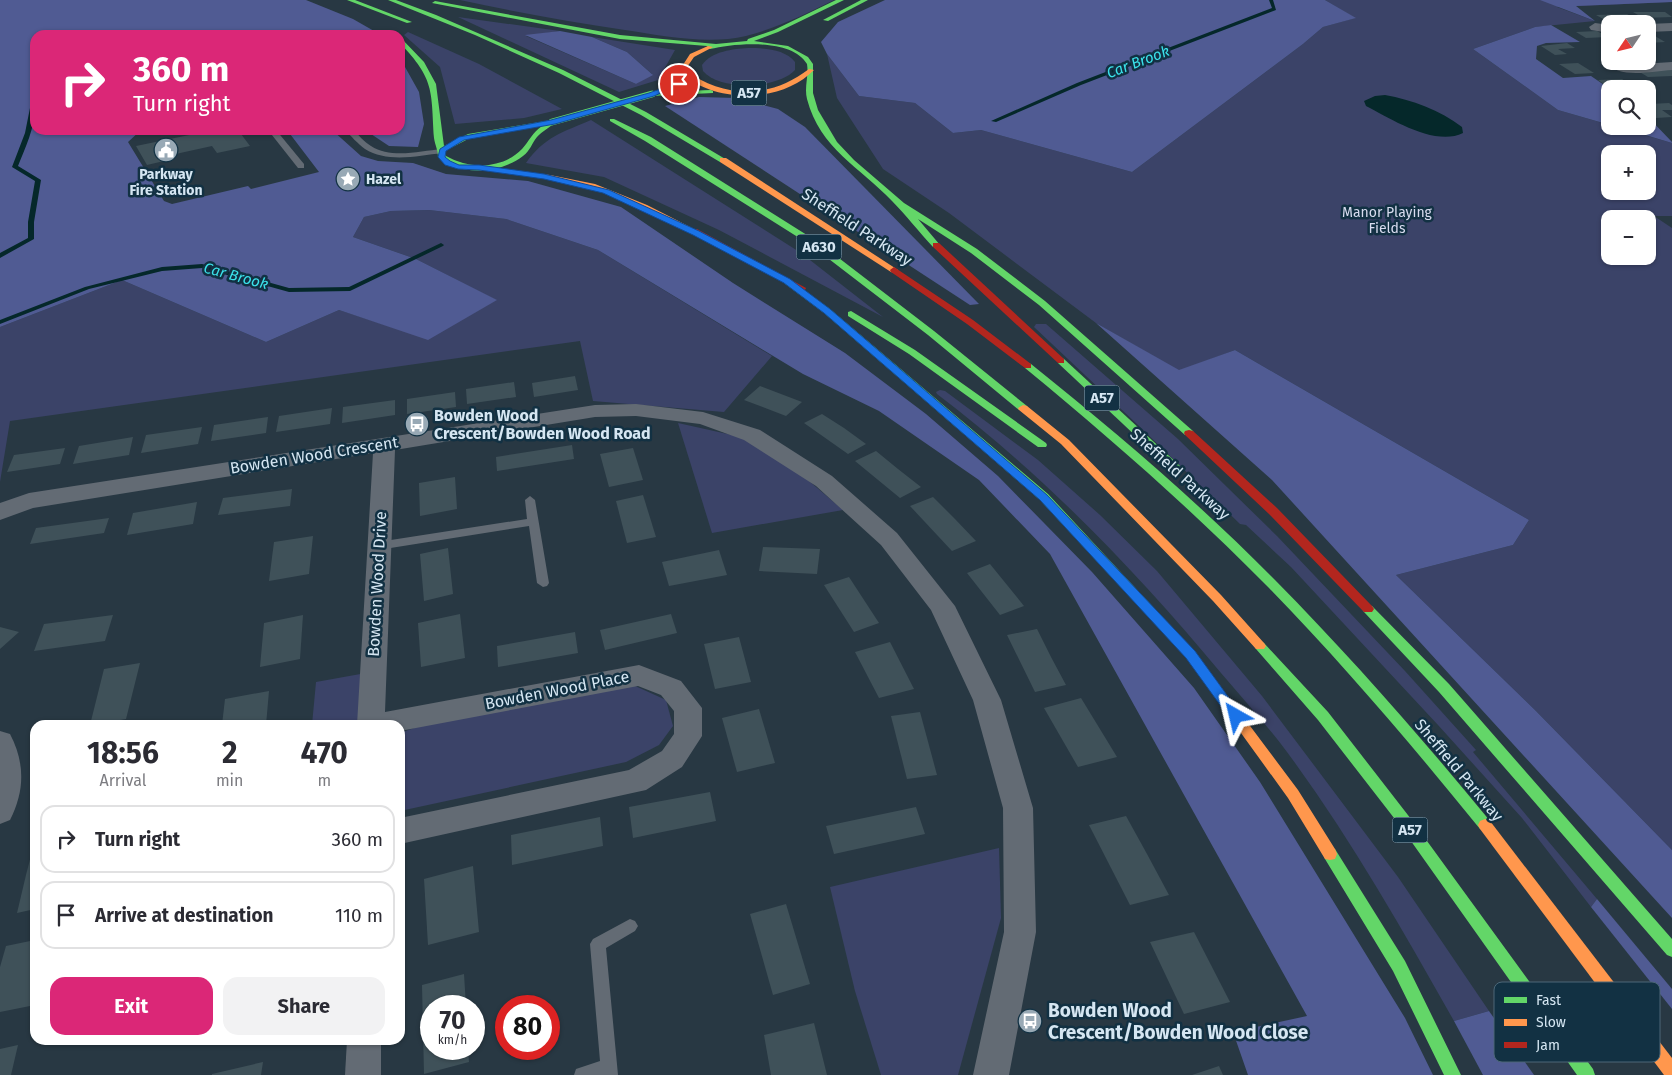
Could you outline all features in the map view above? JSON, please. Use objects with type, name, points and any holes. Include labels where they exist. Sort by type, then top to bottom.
[{"type":"highway","points":[[350,0],[419,26]]},
{"type":"highway","name":"Sheffield Parkway","points":[[391,0],[486,38],[563,73],[665,126],[922,289],[1032,368],[1114,436],[1211,524],[1292,606],[1383,704],[1512,860],[1604,982]]},
{"type":"highway","points":[[422,0],[523,21],[626,38],[718,46]]},
{"type":"highway","points":[[741,43],[784,28],[841,0]]},
{"type":"highway","points":[[813,29],[821,22],[865,0]]},
{"type":"highway","points":[[338,3],[356,10],[387,30]]},
{"type":"highway","points":[[686,77],[682,71],[684,61],[697,52],[718,46],[741,43],[777,45],[803,54],[806,42]]},
{"type":"highway","points":[[405,46],[421,61],[433,82],[440,110],[438,141],[442,151]]},
{"type":"highway","name":"A57","points":[[803,54],[808,59],[811,70],[809,89],[815,108],[833,142],[854,166],[898,203],[925,234],[1173,464],[1185,479]]},
{"type":"highway","name":"A57","points":[[652,94],[686,92],[753,93],[772,90],[801,80],[808,76],[811,70]]},
{"type":"highway","name":"A57","points":[[723,92],[696,84],[686,77],[679,84],[652,94],[552,122],[468,136],[456,141],[442,151],[442,157],[447,163],[458,167],[554,178],[606,191],[696,233],[835,304],[912,352],[1052,453]]},
{"type":"highway","name":"A630","points":[[579,102],[648,139],[815,244],[931,333],[1065,442],[1217,598]]},
{"type":"highway","name":"A57","points":[[479,168],[502,162],[520,154],[536,134],[552,122]]},
{"type":"highway","points":[[898,203],[974,251],[1042,303],[1148,395],[1272,511],[1444,688],[1672,950]]},
{"type":"highway","points":[[787,281],[834,317],[1044,497],[1190,654],[1298,802],[1399,966],[1453,1075]]},
{"type":"highway","name":"A57","points":[[1104,499],[1217,598],[1323,716],[1388,800],[1520,982]]},
{"type":"highway","points":[[1210,509],[1292,606]]},
{"type":"highway","name":"Sheffield Parkway","points":[[1660,1056],[1672,1072]]},
{"type":"highway","name":"A57","points":[[1578,1062],[1587,1075]]},
{"type":"street","points":[[1595,27],[1601,28]]},
{"type":"street","points":[[1656,28],[1672,27]]},
{"type":"street","points":[[1656,30],[1672,36]]},
{"type":"street","points":[[1656,67],[1672,66]]},
{"type":"street","name":"Bowden Wood Crescent","points":[[0,512],[29,501],[595,411],[636,410],[703,418],[752,435],[824,481],[888,539],[942,606],[987,700],[1018,808],[1020,932],[991,1075]]},
{"type":"street","name":"Bowden Wood Drive","points":[[371,720],[384,444]]},
{"type":"street","name":"Bowden Wood Place","points":[[402,720],[639,674],[671,688],[688,708],[688,736],[672,759],[636,781],[405,830]]},
{"type":"street","points":[[0,742],[7,758],[8,791],[0,811]]},
{"type":"street","points":[[363,1075],[364,1045]]},
{"type":"lane","points":[[276,135],[301,166]]},
{"type":"lane","points":[[354,135],[372,150],[385,154],[442,151]]},
{"type":"lane","points":[[530,500],[543,583]]},
{"type":"lane","points":[[378,546],[533,522]]},
{"type":"lane","points":[[582,1075],[609,1071],[598,944],[630,926]]},
{"type":"green space","points":[[460,0],[834,0],[769,29],[746,36],[731,39],[701,40],[604,27]]},
{"type":"green space","name":"Manor Playing Fields","points":[[1325,0],[1672,0],[1672,2],[1557,7],[1595,21],[1535,27],[1473,49],[1558,110],[1601,122],[1601,135],[1644,135],[1672,143],[1672,216],[1656,216],[1656,210],[1601,210],[1601,265],[1656,265],[1656,217],[1672,228],[1672,850],[1536,711],[1396,575],[1513,545],[1529,520],[1235,350],[1179,371],[1096,323],[949,213],[883,169],[837,98],[827,54],[859,96],[915,103],[953,133],[981,130],[1132,172],[1323,27],[1355,18]]},
{"type":"green space","points":[[458,17],[560,31],[526,36],[636,84],[652,74],[627,52],[592,37],[675,50],[658,80],[619,92]]},
{"type":"green space","points":[[408,32],[479,64],[562,109],[524,118],[455,124],[440,67],[405,34]]},
{"type":"green space","points":[[767,49],[786,54],[795,62],[795,70],[776,81],[749,85],[722,82],[703,71],[702,65],[711,57],[729,50]]},
{"type":"green space","points":[[591,120],[801,253],[883,317],[719,230],[604,177],[526,163],[547,141]]},
{"type":"green space","points":[[429,210],[506,219],[598,250],[772,356],[724,412],[593,401],[580,341],[10,421],[0,482],[0,327],[122,280],[266,342],[339,310],[428,339],[496,300],[416,259],[353,237],[364,217],[391,211]]},
{"type":"green space","points":[[1036,324],[1046,324],[1178,439],[1277,536],[1405,671],[1476,750],[1473,752],[1597,899],[1591,907],[1522,818],[1291,567],[1246,525],[1240,524],[1034,327]]},
{"type":"green space","points":[[940,390],[945,391],[1038,460],[1100,515],[1157,571],[1262,696],[1398,877],[1489,1011],[1454,1021],[1354,850],[1310,784],[1271,732],[1189,635],[1122,561],[1014,457],[937,394],[936,392]]},
{"type":"green space","points":[[678,423],[741,437],[795,469],[843,510],[712,533]]},
{"type":"green space","points":[[366,673],[363,720],[312,720],[316,682]]},
{"type":"green space","points":[[633,685],[666,700],[673,726],[659,745],[626,762],[405,810],[405,731],[417,727]]},
{"type":"green space","points":[[999,848],[1001,918],[958,1075],[881,1075],[855,991],[830,887]]},
{"type":"shaded area","points":[[0,0],[306,0],[353,19],[372,30],[30,30],[30,135],[136,135],[128,142],[164,201],[172,204],[248,186],[251,189],[319,172],[291,135],[338,135],[361,156],[378,161],[413,163],[446,174],[528,181],[621,207],[733,283],[845,353],[926,414],[998,476],[1092,572],[1194,688],[1260,782],[1405,1018],[1433,1075],[1248,1075],[1233,1032],[1307,1016],[1050,554],[979,480],[879,411],[803,374],[598,250],[506,219],[429,210],[391,211],[364,217],[353,237],[416,259],[497,300],[428,340],[339,310],[266,342],[122,280],[0,327]]},
{"type":"shaded area","points":[[885,0],[1325,0],[1356,18],[1323,27],[1132,172],[981,130],[953,133],[915,103],[859,96],[827,54],[821,42],[838,22]]},
{"type":"shaded area","points":[[1540,0],[1672,0],[1672,2],[1576,6],[1595,21]]},
{"type":"shaded area","points":[[1551,25],[1580,42],[1546,43],[1537,46],[1536,59],[1563,78],[1591,76],[1601,83],[1601,122],[1558,110],[1473,49],[1535,27]]},
{"type":"shaded area","points":[[560,31],[592,37],[627,52],[653,75],[636,84],[525,35]]},
{"type":"shaded area","points":[[405,67],[419,92],[424,124],[418,147],[389,146],[372,135],[405,135]]},
{"type":"shaded area","points":[[1385,95],[1415,103],[1435,111],[1462,127],[1463,133],[1440,137],[1427,134],[1413,130],[1366,106],[1364,101],[1375,96]]},
{"type":"shaded area","points":[[699,97],[736,98],[778,109],[805,127],[979,304],[970,305],[665,106]]},
{"type":"shaded area","points":[[1656,125],[1672,143],[1645,135],[1656,135]]},
{"type":"shaded area","points":[[1096,323],[1179,370],[1235,350],[1529,520],[1513,545],[1396,575],[1536,711],[1672,850],[1672,918],[1272,480]]},
{"type":"shaded area","points":[[1597,899],[1672,989],[1672,1009],[1660,994],[1660,982],[1651,982],[1591,907]]},
{"type":"shaded area","points":[[1489,1011],[1494,1018],[1494,1062],[1525,1062],[1534,1075],[1483,1075],[1454,1021]]},
{"type":"building","points":[[1633,12],[1665,12],[1672,17],[1656,18],[1656,15],[1638,15]]},
{"type":"building","points":[[1627,14],[1629,15],[1601,15],[1601,18],[1596,15]]},
{"type":"building","points":[[1597,31],[1601,33],[1601,37],[1586,38],[1576,32]]},
{"type":"building","points":[[1656,37],[1665,42],[1656,43]]},
{"type":"building","points":[[1567,43],[1575,48],[1558,49],[1567,54],[1555,55],[1541,46]]},
{"type":"building","points":[[1578,63],[1594,73],[1575,74],[1559,64]]},
{"type":"building","points":[[1672,69],[1672,76],[1648,77],[1638,71],[1656,70]]},
{"type":"building","points":[[1622,79],[1623,80],[1601,80],[1601,82],[1598,80]]},
{"type":"building","points":[[1669,103],[1672,105],[1672,110],[1662,110],[1672,117],[1656,118],[1656,104]]},
{"type":"building","name":"Parkway Fire Station","points":[[189,135],[242,135],[250,146],[217,153],[212,146],[162,157],[164,161],[147,165],[136,146]]},
{"type":"building","points":[[575,376],[578,390],[534,397],[532,383]]},
{"type":"building","points":[[514,382],[516,397],[467,404],[466,389]]},
{"type":"building","points":[[760,386],[802,402],[786,416],[744,400]]},
{"type":"building","points":[[455,392],[456,407],[407,414],[407,399]]},
{"type":"building","points":[[395,400],[395,415],[342,423],[343,407]]},
{"type":"building","points":[[332,408],[330,424],[276,432],[279,416]]},
{"type":"building","points":[[822,414],[866,444],[848,454],[804,423]]},
{"type":"building","points":[[268,417],[266,433],[211,441],[214,425]]},
{"type":"building","points":[[202,427],[198,444],[141,453],[146,435]]},
{"type":"building","points":[[133,437],[129,455],[73,464],[79,446]]},
{"type":"building","points":[[572,445],[574,459],[497,471],[496,457]]},
{"type":"building","points":[[65,448],[60,464],[7,472],[14,455]]},
{"type":"building","points":[[633,448],[643,480],[609,487],[600,454]]},
{"type":"building","points":[[876,451],[921,487],[900,498],[855,461]]},
{"type":"building","points":[[455,477],[457,509],[420,516],[419,483]]},
{"type":"building","points":[[292,489],[290,506],[218,515],[223,498]]},
{"type":"building","points":[[643,495],[656,537],[627,543],[616,501]]},
{"type":"building","points":[[933,497],[976,541],[952,551],[910,506]]},
{"type":"building","points":[[197,502],[193,524],[127,535],[133,513]]},
{"type":"building","points":[[109,518],[104,533],[30,544],[36,528]]},
{"type":"building","points":[[313,536],[309,574],[269,581],[274,542]]},
{"type":"building","points":[[763,547],[820,549],[817,574],[759,571]]},
{"type":"building","points":[[448,548],[453,594],[424,601],[420,554]]},
{"type":"building","points":[[719,550],[727,575],[669,586],[662,562]]},
{"type":"building","points":[[990,564],[1024,606],[1000,615],[967,573]]},
{"type":"building","points":[[849,577],[879,623],[854,632],[824,585]]},
{"type":"building","points":[[460,614],[465,658],[421,667],[418,623]]},
{"type":"building","points":[[671,614],[677,633],[605,650],[600,630]]},
{"type":"building","points":[[113,615],[105,641],[34,651],[44,624]]},
{"type":"building","points":[[303,615],[300,659],[260,667],[264,623]]},
{"type":"building","points":[[0,627],[19,632],[0,649]]},
{"type":"building","points":[[1037,629],[1066,685],[1035,692],[1007,635]]},
{"type":"building","points":[[575,632],[578,653],[498,667],[497,646]]},
{"type":"building","points":[[739,637],[751,682],[715,689],[704,644]]},
{"type":"building","points":[[890,642],[914,689],[879,698],[855,652]]},
{"type":"building","points":[[140,663],[126,719],[91,720],[104,669]]},
{"type":"building","points":[[269,691],[266,720],[223,720],[225,699]]},
{"type":"building","points":[[1081,698],[1117,757],[1078,767],[1044,708]]},
{"type":"building","points":[[759,709],[775,763],[737,772],[722,718]]},
{"type":"building","points":[[920,712],[937,775],[907,779],[891,716]]},
{"type":"building","points":[[710,792],[716,821],[633,838],[629,807]]},
{"type":"building","points":[[916,807],[925,834],[834,854],[826,826]]},
{"type":"building","points":[[1126,816],[1169,895],[1130,905],[1089,825]]},
{"type":"building","points":[[600,817],[603,846],[512,865],[511,835]]},
{"type":"building","points":[[30,860],[30,910],[17,913]]},
{"type":"building","points":[[473,866],[479,932],[428,945],[424,879]]},
{"type":"building","points":[[786,904],[810,984],[773,995],[750,914]]},
{"type":"building","points":[[1194,932],[1230,1002],[1184,1014],[1150,942]]},
{"type":"building","points":[[30,941],[30,1006],[0,1012],[0,967],[6,946]]},
{"type":"building","points":[[464,974],[465,995],[422,995],[422,985]]},
{"type":"building","points":[[814,1023],[827,1075],[771,1075],[764,1035]]},
{"type":"building","points":[[18,1045],[11,1075],[0,1075],[0,1049]]},
{"type":"building","points":[[424,1060],[469,1060],[469,1062],[424,1074]]},
{"type":"building","points":[[263,1062],[261,1075],[212,1075],[212,1074]]},
{"type":"building","points":[[1219,1066],[1223,1075],[1192,1075]]},
{"type":"waterway","name":"Car Brook","points":[[994,121],[1079,84],[1274,9],[1271,0]]},
{"type":"waterway","points":[[0,256],[31,239],[31,222],[38,180],[15,167],[30,123]]},
{"type":"waterway","name":"Car Brook","points":[[0,322],[87,288],[162,269],[202,266],[289,290],[350,289],[441,245]]},
{"type":"traffic: fast","points":[[350,0],[409,22]]},
{"type":"traffic: fast","points":[[391,0],[477,34],[561,71],[643,113],[723,160]]},
{"type":"traffic: fast","points":[[750,40],[776,31],[841,0]]},
{"type":"traffic: fast","points":[[826,20],[865,0]]},
{"type":"traffic: fast","points":[[435,3],[620,37],[714,45]]},
{"type":"traffic: fast","points":[[710,47],[746,42],[773,44],[786,47],[806,58],[811,68],[809,93],[815,110],[827,133],[842,153],[903,207],[936,245]]},
{"type":"traffic: fast","points":[[405,44],[422,63],[432,84],[437,106],[438,141],[442,157],[451,162],[471,168],[482,168],[504,163],[522,153],[536,134],[552,122]]},
{"type":"traffic: fast","points":[[652,94],[711,92]]},
{"type":"traffic: fast","points":[[552,122],[652,94]]},
{"type":"traffic: fast","points":[[612,120],[648,139],[815,244],[931,333],[1023,408]]},
{"type":"traffic: fast","points":[[442,150],[468,136],[552,122]]},
{"type":"traffic: fast","points":[[898,203],[974,251],[1042,303],[1189,433]]},
{"type":"traffic: fast","points":[[787,281],[827,311],[1044,497],[1163,625]]},
{"type":"traffic: fast","points":[[851,314],[912,352],[1042,445]]},
{"type":"traffic: fast","points":[[1061,361],[1176,468]]},
{"type":"traffic: fast","points":[[1028,366],[1152,470],[1270,582],[1381,701],[1485,825]]},
{"type":"traffic: fast","points":[[1368,609],[1444,688],[1672,950]]},
{"type":"traffic: fast","points":[[1260,646],[1323,716],[1406,823],[1520,982]]},
{"type":"traffic: fast","points":[[1330,854],[1399,966],[1453,1075]]},
{"type":"traffic: fast","points":[[1578,1062],[1587,1075]]},
{"type":"traffic: slow","points":[[710,47],[692,55],[682,71],[696,81],[712,88],[729,92],[747,94],[782,88],[798,80],[811,70]]},
{"type":"traffic: slow","points":[[723,160],[894,270]]},
{"type":"traffic: slow","points":[[479,168],[550,177],[592,186],[657,212],[694,231]]},
{"type":"traffic: slow","points":[[1023,408],[1065,442],[1217,598],[1260,646]]},
{"type":"traffic: slow","points":[[1163,625],[1190,654],[1293,794],[1330,854]]},
{"type":"traffic: slow","points":[[1485,825],[1605,982]]},
{"type":"traffic: slow","points":[[1660,1056],[1672,1072]]},
{"type":"traffic: jam","points":[[694,231],[802,288]]},
{"type":"traffic: jam","points":[[936,245],[1061,361]]},
{"type":"traffic: jam","points":[[894,270],[970,322],[1028,366]]},
{"type":"traffic: jam","points":[[1189,433],[1273,511],[1368,609]]},
{"type":"place","name":"Parkway Fire Station","points":[[166,150]]},
{"type":"place","name":"Hazel","points":[[348,179]]},
{"type":"place","name":"Bowden Wood Crescent/Bowden Wood Road","points":[[417,424]]},
{"type":"place","name":"Bowden Wood Crescent/Bowden Wood Close","points":[[1030,1021]]},
{"type":"route","points":[[679,84],[669,89],[552,122],[462,138],[442,150],[442,157],[447,163],[458,167],[544,177],[578,183],[606,191],[696,233],[787,281],[827,311],[1044,497],[1190,654],[1236,716]]}]
